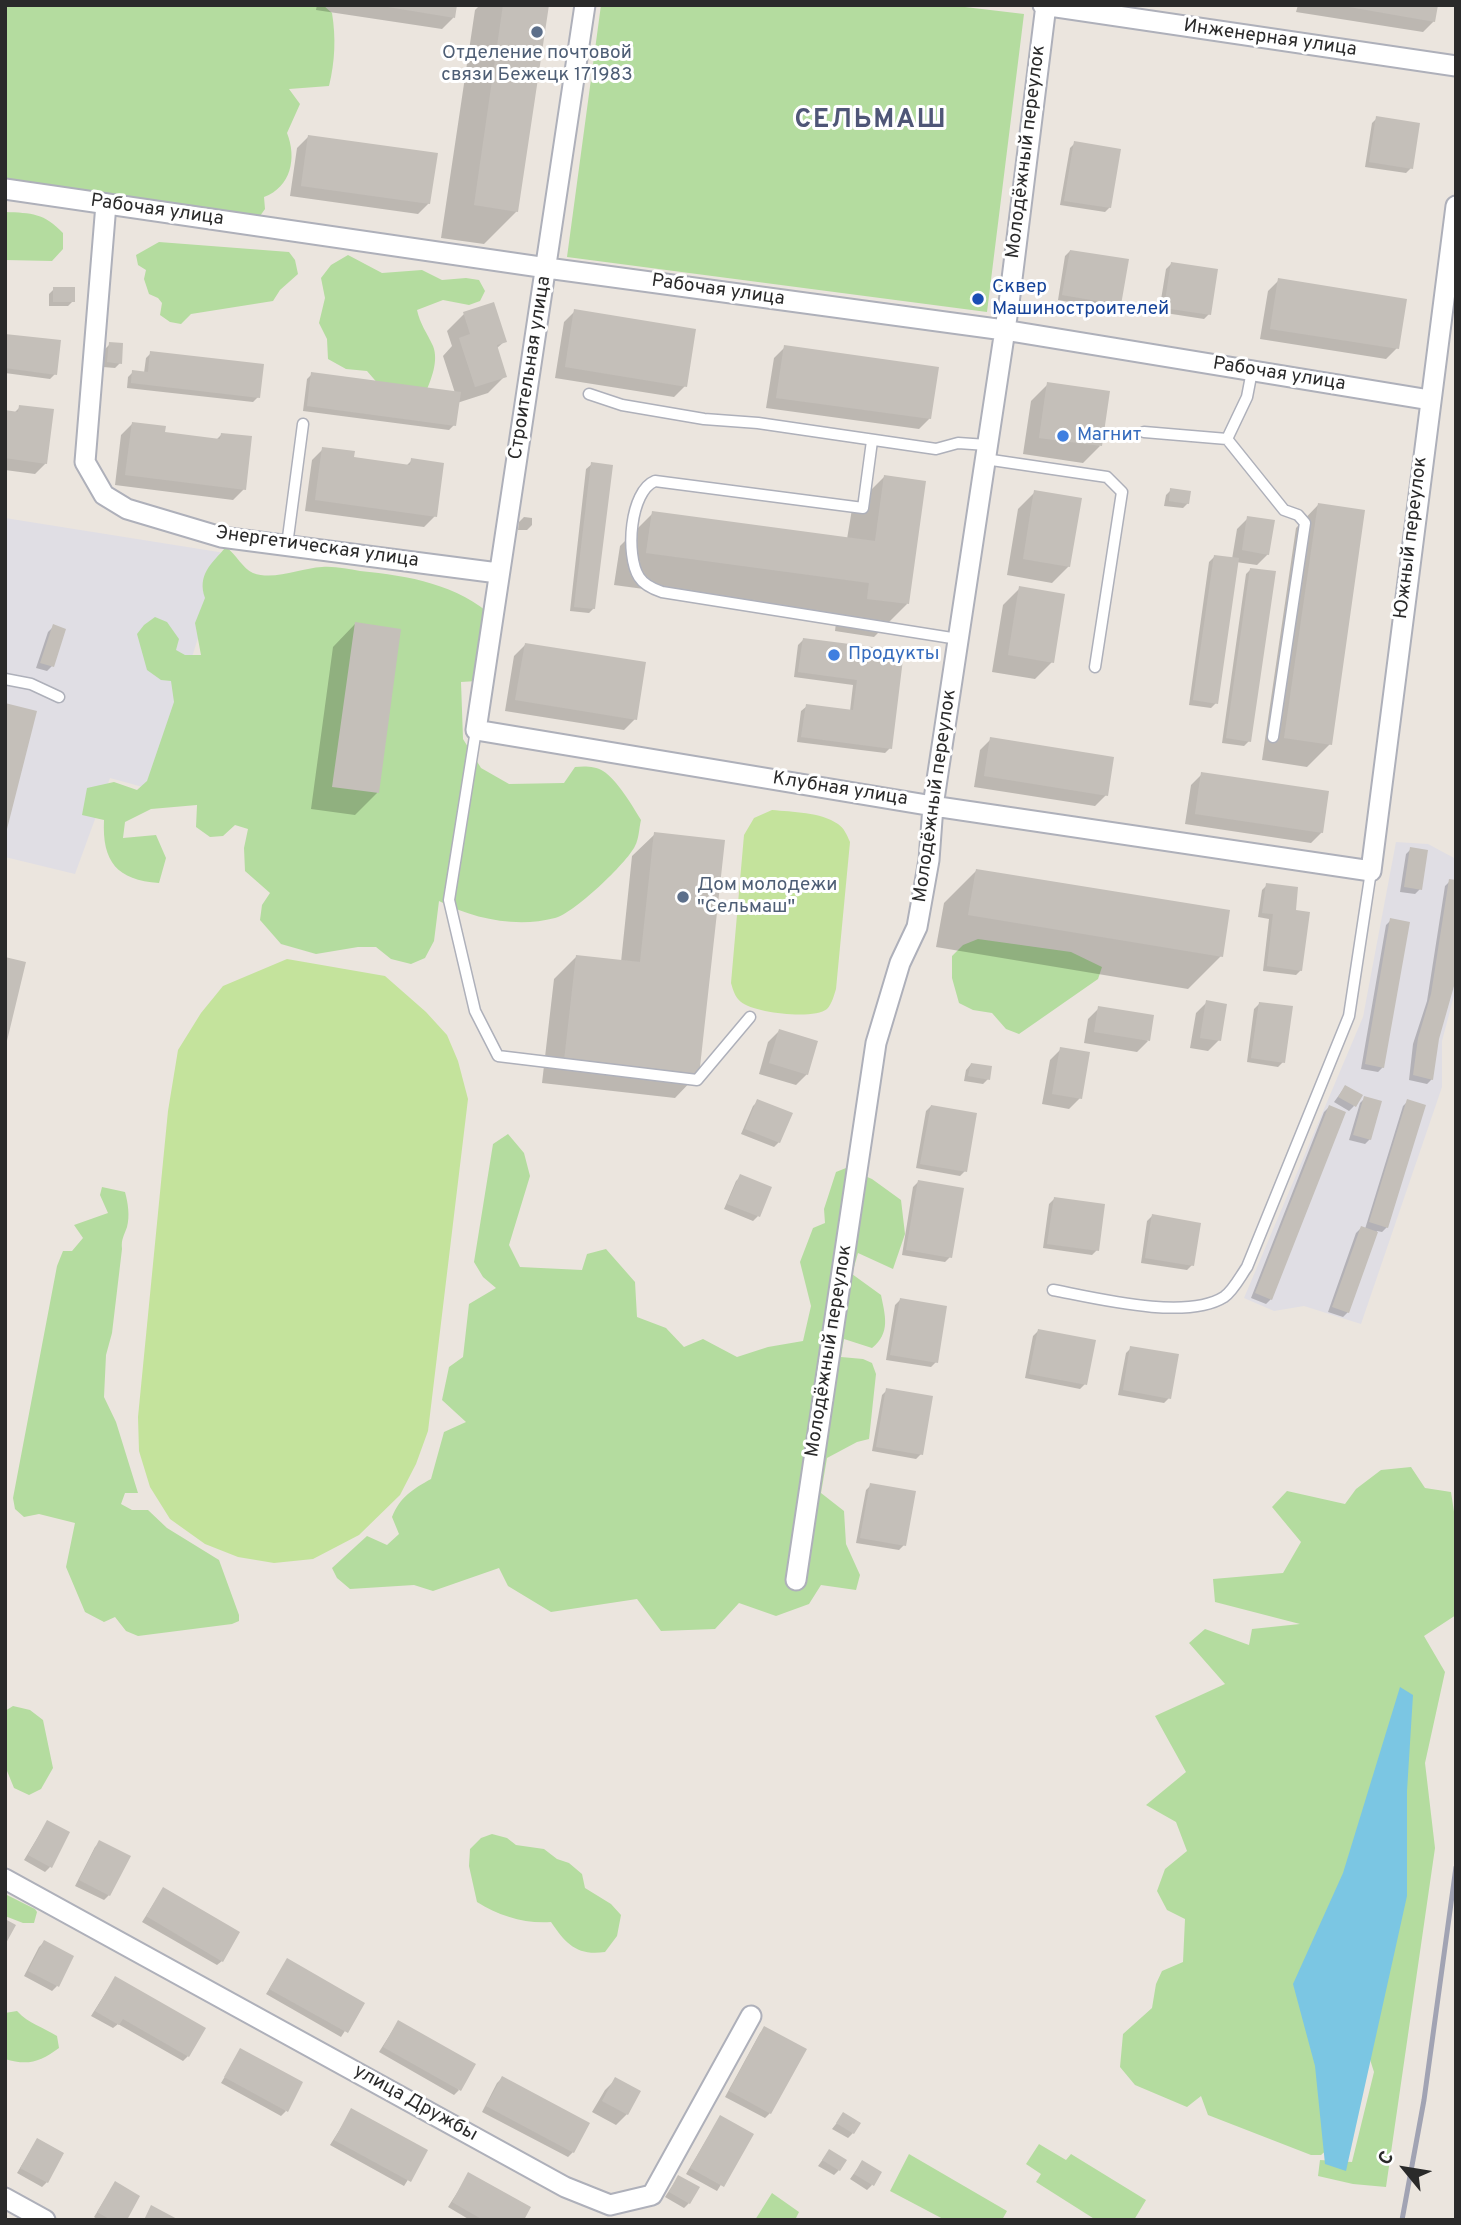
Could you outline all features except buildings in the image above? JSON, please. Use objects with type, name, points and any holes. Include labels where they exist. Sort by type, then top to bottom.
[{"type":"street","name":"Строительная улица","points":[[475,730],[585,5]]},
{"type":"street","name":"Инженерная улица","points":[[1045,5],[1456,66]]},
{"type":"street","name":"Молодёжный переулок","points":[[796,1580],[876,1043],[900,963],[917,927],[929,860],[933,806],[1004,330],[1045,5]]},
{"type":"street","name":"Рабочая улица","points":[[5,189],[547,268],[1004,330],[1430,400]]},
{"type":"street","name":"Энергетическая улица","points":[[106,204],[85,462],[104,495],[127,509],[221,537],[498,573]]},
{"type":"street","name":"Южный переулок","points":[[1371,871],[1456,206]]},
{"type":"street","name":"Клубная улица","points":[[475,730],[933,806],[1371,871]]},
{"type":"street","name":"улица Дружбы","points":[[5,1879],[565,2187],[610,2205],[652,2195],[751,2016]]},
{"type":"street","points":[[5,2198],[45,2220]]},
{"type":"lane","points":[[1227,439],[1247,397],[1252,370]]},
{"type":"lane","points":[[589,394],[622,405],[704,419],[758,423],[936,449],[958,443],[986,452],[1107,477],[1122,492],[1095,667]]},
{"type":"lane","points":[[287,545],[303,424]]},
{"type":"lane","points":[[1144,432],[1227,439],[1284,510],[1298,514],[1305,523],[1273,737]]},
{"type":"lane","points":[[872,441],[863,508],[655,481],[647,484],[642,492],[631,531],[634,564],[638,576],[652,588],[662,592],[958,639]]},
{"type":"lane","points":[[5,679],[43,688],[59,697]]},
{"type":"lane","points":[[475,730],[449,900],[475,1011],[498,1056],[697,1080],[750,1017]]},
{"type":"lane","points":[[1053,1290],[1109,1300],[1182,1308],[1206,1305],[1226,1297],[1247,1268],[1349,1016],[1371,871]]},
{"type":"shaded area","points":[[5,518],[225,553],[150,789],[110,778],[75,874],[5,857]]},
{"type":"shaded area","points":[[1396,842],[1428,844],[1456,859],[1456,988],[1442,1041],[1442,1087],[1361,1324],[1304,1306],[1274,1311],[1244,1298],[1363,1017]]},
{"type":"green space","points":[[5,5],[323,5],[332,13],[334,31],[334,59],[329,86],[289,89],[300,104],[287,133],[291,152],[289,171],[280,186],[264,197],[265,209],[260,216],[5,181]]},
{"type":"green space","points":[[601,5],[948,5],[1024,14],[987,312],[567,257]]},
{"type":"green space","points":[[5,212],[30,214],[50,221],[63,233],[63,249],[52,261],[5,260]]},
{"type":"green space","points":[[159,242],[289,252],[295,260],[298,274],[280,290],[273,301],[191,314],[181,324],[170,322],[160,315],[162,303],[149,294],[144,279],[146,270],[138,265],[136,255]]},
{"type":"green space","points":[[348,255],[382,273],[422,270],[442,280],[479,280],[485,291],[480,301],[469,305],[443,300],[417,310],[435,352],[434,370],[425,394],[386,393],[367,371],[346,369],[328,359],[327,339],[319,323],[325,298],[321,278],[331,265]]},
{"type":"green space","points":[[226,547],[249,571],[261,575],[279,575],[327,567],[379,573],[432,584],[480,606],[495,618],[477,681],[461,682],[463,739],[481,768],[509,784],[564,783],[575,767],[597,768],[603,771],[619,787],[641,820],[637,840],[630,854],[586,898],[555,918],[526,922],[496,920],[466,913],[439,901],[434,941],[425,958],[411,964],[391,959],[376,947],[316,954],[281,944],[260,920],[262,905],[270,893],[245,871],[244,848],[248,829],[235,825],[223,836],[210,837],[196,827],[197,805],[151,809],[125,822],[123,838],[156,835],[166,858],[159,883],[132,878],[123,873],[109,858],[104,820],[82,815],[87,788],[114,782],[137,790],[147,781],[174,702],[171,681],[161,680],[147,670],[137,634],[155,617],[167,622],[179,639],[176,650],[185,655],[201,655],[195,623],[205,598],[204,576]]},
{"type":"green space","points":[[772,810],[806,813],[831,820],[842,828],[850,842],[836,989],[829,1007],[820,1012],[784,1014],[748,1006],[739,1000],[731,983],[744,835],[754,818]]},
{"type":"green space","points":[[978,939],[1071,952],[1102,967],[1098,979],[1019,1034],[1006,1029],[992,1013],[973,1010],[959,1003],[952,978],[952,956],[963,945]]},
{"type":"green space","points":[[287,959],[385,976],[426,1012],[447,1035],[458,1061],[468,1099],[428,1431],[416,1464],[400,1495],[359,1535],[313,1559],[274,1563],[238,1557],[205,1544],[170,1519],[150,1487],[139,1451],[138,1417],[168,1111],[178,1050],[201,1013],[223,986]]},
{"type":"green space","points":[[508,1134],[524,1153],[530,1176],[509,1245],[520,1267],[582,1270],[587,1254],[606,1249],[635,1282],[637,1317],[666,1328],[684,1347],[703,1339],[737,1357],[768,1347],[803,1341],[811,1306],[800,1262],[813,1228],[825,1223],[824,1209],[836,1172],[846,1168],[872,1179],[901,1200],[905,1234],[893,1269],[858,1253],[852,1274],[881,1295],[885,1317],[882,1336],[872,1348],[844,1339],[841,1357],[863,1359],[872,1363],[876,1374],[869,1439],[857,1442],[827,1458],[821,1493],[844,1511],[846,1544],[860,1575],[856,1590],[821,1585],[809,1604],[776,1616],[739,1603],[715,1629],[661,1631],[637,1599],[551,1612],[508,1586],[499,1568],[433,1591],[414,1585],[350,1589],[337,1578],[332,1568],[367,1536],[387,1545],[399,1534],[392,1517],[395,1510],[408,1494],[431,1479],[444,1432],[466,1422],[442,1400],[449,1367],[463,1357],[469,1304],[496,1288],[483,1277],[474,1262],[493,1144]]},
{"type":"green space","points":[[102,1187],[125,1192],[128,1210],[112,1333],[106,1355],[104,1397],[116,1422],[138,1493],[125,1493],[121,1504],[132,1510],[148,1510],[167,1528],[219,1560],[239,1615],[239,1621],[232,1624],[138,1636],[126,1631],[115,1617],[104,1622],[85,1612],[66,1567],[75,1523],[39,1514],[24,1517],[15,1509],[13,1498],[57,1266],[63,1251],[72,1251],[83,1238],[74,1225],[108,1213],[100,1195]]},
{"type":"green space","points":[[1411,1467],[1425,1488],[1451,1492],[1456,1525],[1456,1615],[1424,1636],[1445,1672],[1425,1763],[1435,1848],[1386,2187],[1353,2184],[1318,2176],[1320,2160],[1352,2162],[1374,2072],[1359,2025],[1329,2148],[1321,2155],[1311,2155],[1208,2115],[1201,2096],[1187,2107],[1135,2085],[1120,2067],[1123,2034],[1152,2008],[1156,1984],[1162,1971],[1183,1962],[1185,1919],[1167,1910],[1157,1891],[1165,1869],[1187,1851],[1176,1822],[1146,1805],[1186,1772],[1155,1716],[1225,1684],[1189,1643],[1205,1629],[1249,1645],[1252,1629],[1300,1624],[1215,1602],[1213,1579],[1283,1573],[1301,1542],[1272,1507],[1287,1491],[1345,1504],[1356,1489],[1381,1470]]},
{"type":"green space","points":[[13,1706],[30,1710],[43,1720],[53,1768],[41,1789],[29,1795],[14,1788],[5,1766],[5,1711]]},
{"type":"green space","points":[[492,1834],[507,1838],[516,1845],[544,1849],[557,1859],[569,1863],[582,1874],[585,1888],[611,1904],[621,1915],[617,1936],[605,1952],[587,1952],[573,1947],[551,1922],[512,1918],[477,1902],[469,1866],[470,1849],[481,1838]]},
{"type":"green space","points":[[5,1894],[35,1909],[37,1912],[34,1923],[23,1923],[5,1916]]},
{"type":"green space","points":[[17,2011],[57,2036],[59,2048],[34,2061],[5,2059],[5,2013]]},
{"type":"green space","points":[[1039,2144],[1066,2160],[1071,2154],[1146,2200],[1134,2220],[1096,2220],[1036,2182],[1041,2174],[1026,2164]]},
{"type":"green space","points":[[909,2154],[1007,2211],[1002,2220],[945,2220],[890,2191]]},
{"type":"green space","points":[[772,2193],[799,2212],[795,2220],[755,2220]]},
{"type":"water","points":[[1400,1687],[1413,1695],[1407,1791],[1407,1896],[1346,2171],[1325,2164],[1315,2066],[1293,1984],[1343,1873]]},
{"type":"railway","points":[[1402,2220],[1424,2100],[1456,1867]]},
{"type":"place","name":"Отделение почтовой связи Бежецк 171983","points":[[537,32]]},
{"type":"place","name":"Сквер Машиностроителей","points":[[978,299]]},
{"type":"place","name":"Магнит","points":[[1063,436]]},
{"type":"place","name":"Продукты","points":[[834,655]]},
{"type":"place","name":"Дом молодежи \"Сельмаш\"","points":[[683,897]]},
{"type":"district","name":"СЕЛЬМАШ","points":[[871,122]]}]
